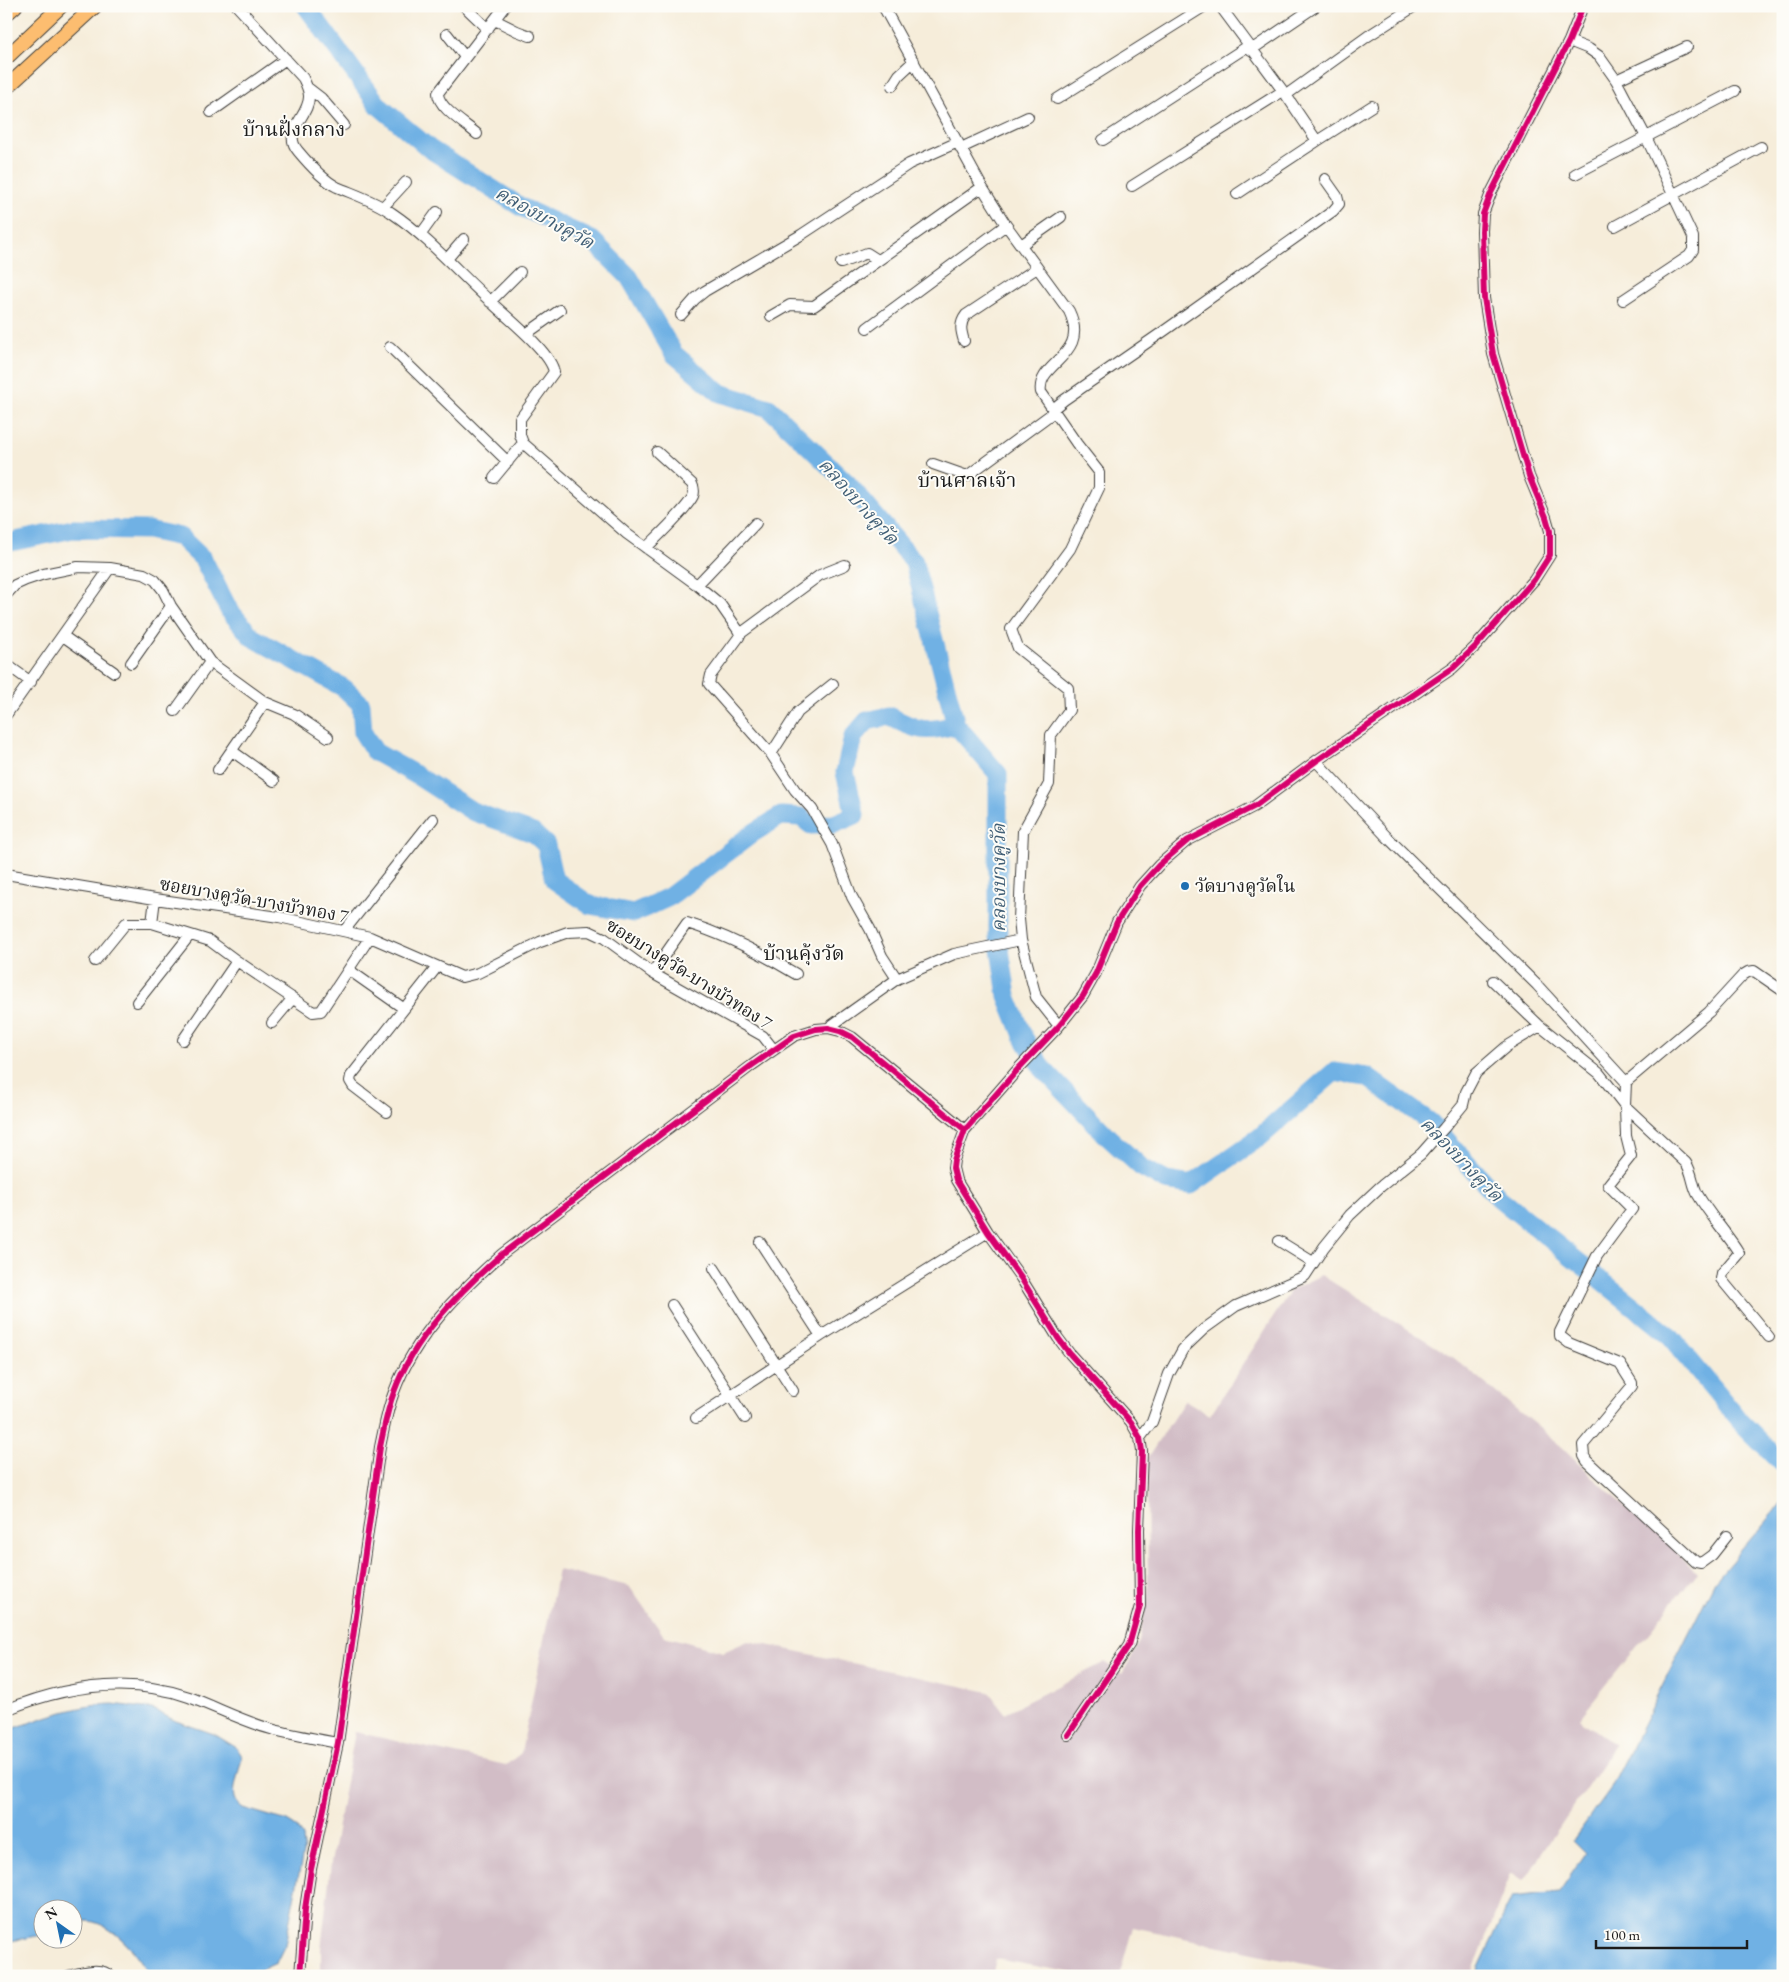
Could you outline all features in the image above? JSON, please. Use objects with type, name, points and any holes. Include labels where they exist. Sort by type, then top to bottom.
[{"type":"main road","points":[[6,14],[15,6]]},
{"type":"main road","points":[[6,58],[61,6]]},
{"type":"main road","points":[[6,88],[95,6]]},
{"type":"street","points":[[237,6],[303,78],[308,88],[309,102],[292,134],[294,146],[327,180],[336,186],[366,198],[420,234],[526,334],[552,364],[554,372],[520,419],[520,435],[523,443],[615,524],[720,604],[740,634]]},
{"type":"street","points":[[464,6],[488,29]]},
{"type":"street","points":[[477,134],[444,107],[438,96],[440,89],[505,6]]},
{"type":"street","points":[[884,6],[982,187],[1006,225],[1073,319],[1075,332],[1068,351],[1050,370],[1040,387],[1041,392],[1053,410],[1099,472],[1099,488],[1070,549],[1012,630],[1018,648],[1068,688],[1069,710],[1051,735],[1049,784],[1023,831],[1017,941],[1036,997],[1059,1026]]},
{"type":"street","points":[[1057,99],[1205,6]]},
{"type":"street","points":[[1220,6],[1318,141]]},
{"type":"street","points":[[1104,140],[1316,6]]},
{"type":"street","points":[[1132,186],[1284,93],[1415,6]]},
{"type":"street","points":[[1068,1735],[1129,1645],[1140,1606],[1139,1530],[1142,1451],[1140,1438],[1132,1422],[1064,1346],[1021,1278],[988,1232],[956,1180],[953,1168],[954,1160],[965,1130],[1019,1068],[1059,1026],[1083,996],[1096,973],[1117,922],[1129,902],[1159,865],[1187,841],[1255,806],[1316,761],[1453,668],[1475,647],[1534,580],[1550,555],[1551,544],[1548,524],[1529,476],[1493,354],[1484,298],[1482,231],[1484,214],[1491,193],[1584,6]]},
{"type":"street","points":[[495,20],[517,32],[530,36]]},
{"type":"street","points":[[447,34],[465,58]]},
{"type":"street","points":[[1568,41],[1589,49],[1599,56],[1616,80],[1646,137],[1693,237],[1693,250],[1689,256],[1623,300]]},
{"type":"street","points":[[1616,80],[1686,47]]},
{"type":"street","points":[[211,112],[286,59]]},
{"type":"street","points":[[892,86],[899,76],[914,62]]},
{"type":"street","points":[[308,88],[316,93],[344,125]]},
{"type":"street","points":[[1575,174],[1735,91]]},
{"type":"street","points":[[1237,194],[1372,106]]},
{"type":"street","points":[[682,315],[705,290],[801,236],[909,164],[1028,118]]},
{"type":"street","points":[[1615,226],[1761,147]]},
{"type":"street","points":[[933,464],[967,476],[1050,415],[1064,400],[1338,208],[1337,196],[1325,179]]},
{"type":"street","points":[[383,208],[406,182]]},
{"type":"street","points":[[771,316],[790,305],[814,306],[982,187]]},
{"type":"street","points":[[420,234],[437,212]]},
{"type":"street","points":[[1021,245],[1061,216]]},
{"type":"street","points":[[867,328],[1006,225]]},
{"type":"street","points":[[447,259],[464,239]]},
{"type":"street","points":[[841,263],[867,253],[878,260]]},
{"type":"street","points":[[964,341],[961,321],[966,315],[1037,268]]},
{"type":"street","points":[[490,302],[520,272]]},
{"type":"street","points":[[526,334],[560,310]]},
{"type":"street","points":[[390,347],[508,462]]},
{"type":"street","points":[[494,478],[523,443]]},
{"type":"street","points":[[646,548],[684,507],[693,496],[694,491],[692,484],[657,452]]},
{"type":"street","points":[[697,585],[756,523]]},
{"type":"street","points":[[845,564],[820,574],[740,634],[711,675],[709,684],[772,754],[795,790],[812,809],[832,844],[852,897],[870,929],[882,956],[897,979]]},
{"type":"street","points":[[6,595],[15,585],[26,580],[44,574],[78,568],[110,568],[144,574],[155,580],[163,590],[171,606],[210,662],[265,702],[294,714],[328,737]]},
{"type":"street","points":[[6,715],[110,568]]},
{"type":"street","points":[[130,663],[171,606]]},
{"type":"street","points":[[63,636],[114,672]]},
{"type":"street","points":[[175,711],[210,662]]},
{"type":"street","points":[[6,664],[31,682]]},
{"type":"street","points":[[772,754],[798,712],[833,684]]},
{"type":"street","points":[[218,770],[265,702]]},
{"type":"street","points":[[232,751],[274,781]]},
{"type":"street","points":[[1316,761],[1386,836],[1537,985],[1626,1082],[1626,1136],[1631,1156],[1608,1185],[1632,1210],[1597,1256],[1581,1286],[1560,1332],[1560,1336],[1569,1343],[1620,1364],[1632,1382],[1631,1388],[1583,1445],[1583,1452],[1587,1461],[1696,1562],[1701,1563],[1712,1555],[1727,1536]]},
{"type":"street","points":[[344,931],[433,819]]},
{"type":"street","name":"ซอยบางคูวัด-บางบัวทอง 7","points":[[6,874],[155,899],[279,917],[344,931],[370,937],[462,977],[478,973],[540,942],[568,932],[590,932],[604,938],[652,973],[763,1036],[774,1050]]},
{"type":"street","points":[[152,923],[155,899]]},
{"type":"street","points":[[95,961],[126,923],[152,923],[210,941],[237,962],[313,1012],[321,1011],[370,937]]},
{"type":"street","points":[[652,973],[687,923],[715,931],[796,974]]},
{"type":"street","points":[[137,1002],[190,934]]},
{"type":"street","points":[[828,1028],[897,979],[954,954],[1017,941]]},
{"type":"street","points":[[183,1040],[237,962]]},
{"type":"street","points":[[387,1112],[353,1086],[350,1081],[351,1076],[437,967]]},
{"type":"street","points":[[349,970],[403,1008]]},
{"type":"street","points":[[1626,1082],[1709,1012],[1748,972],[1754,971],[1783,991]]},
{"type":"street","points":[[1493,981],[1540,1026],[1599,1072],[1625,1106],[1686,1163],[1691,1170],[1694,1186],[1701,1199],[1739,1253],[1722,1274],[1721,1279],[1769,1337]]},
{"type":"street","points":[[272,1023],[293,998]]},
{"type":"street","points":[[1140,1438],[1152,1422],[1169,1374],[1183,1349],[1204,1329],[1236,1306],[1306,1276],[1311,1270],[1313,1262],[1350,1215],[1380,1187],[1421,1154],[1444,1128],[1463,1105],[1466,1092],[1476,1074],[1506,1047],[1540,1026]]},
{"type":"street","points":[[300,1976],[305,1909],[311,1869],[338,1743],[380,1447],[394,1391],[407,1364],[445,1311],[502,1254],[751,1066],[794,1036],[816,1029],[828,1028],[840,1031],[865,1046],[965,1130]]},
{"type":"street","points":[[696,1418],[821,1336],[988,1232]]},
{"type":"street","points":[[1279,1241],[1313,1262]]},
{"type":"street","points":[[760,1242],[821,1336]]},
{"type":"street","points":[[714,1268],[793,1390]]},
{"type":"street","points":[[672,1304],[745,1418]]},
{"type":"street","points":[[6,1710],[75,1689],[99,1685],[132,1684],[171,1691],[271,1730],[338,1743]]},
{"type":"street","points":[[68,1976],[100,1971],[106,1971],[110,1976]]},
{"type":"shaded area","points":[[1321,1275],[1454,1358],[1561,1446],[1635,1517],[1641,1518],[1697,1572],[1579,1719],[1615,1745],[1523,1881],[1511,1873],[1471,1976],[1361,1976],[1133,1927],[1119,1976],[1091,1976],[996,1959],[992,1976],[321,1976],[321,1949],[331,1863],[355,1732],[506,1765],[521,1753],[558,1570],[629,1586],[664,1636],[723,1652],[748,1641],[989,1692],[1005,1713],[1105,1662],[1122,1674],[1138,1646],[1148,1594],[1147,1459],[1185,1400],[1210,1415],[1291,1290]]},
{"type":"water","points":[[1783,1501],[1783,1976],[1475,1976],[1512,1897],[1559,1892],[1586,1853],[1573,1840],[1611,1788],[1715,1581]]},
{"type":"water","points":[[113,1704],[152,1709],[176,1721],[214,1734],[237,1748],[242,1756],[234,1794],[237,1802],[243,1808],[287,1821],[295,1826],[303,1837],[304,1848],[285,1945],[276,1963],[248,1976],[150,1976],[132,1950],[116,1934],[97,1923],[82,1922],[82,1900],[32,1900],[32,1937],[6,1942],[6,1731],[45,1717],[99,1705]]},
{"type":"waterway","name":"คลองบางคูวัด","points":[[306,6],[379,106],[430,149],[521,207],[592,240],[629,277],[674,354],[720,393],[769,408],[847,483],[914,562],[956,725],[998,774],[998,936],[1007,996],[1024,1038],[1043,1069],[1109,1138],[1141,1167],[1166,1181],[1191,1185],[1260,1137],[1334,1072],[1367,1077],[1430,1122],[1499,1198],[1668,1334],[1739,1420],[1783,1464]]},
{"type":"waterway","points":[[6,543],[73,529],[148,530],[180,537],[203,559],[229,610],[252,637],[344,688],[361,704],[363,733],[375,752],[416,775],[472,811],[533,833],[546,845],[554,880],[590,905],[634,913],[669,897],[753,833],[781,816],[801,817],[811,825],[834,824],[855,815],[845,772],[853,737],[867,721],[889,716],[915,728],[928,730],[956,725]]},
{"type":"cycle path","points":[[1068,1735],[1129,1645],[1140,1606],[1139,1530],[1142,1451],[1140,1438],[1131,1422],[1058,1338],[956,1180],[953,1168],[954,1160],[965,1130],[1019,1068],[1059,1026],[1083,996],[1096,973],[1117,922],[1140,886],[1159,865],[1187,841],[1255,806],[1316,761],[1453,668],[1475,647],[1534,580],[1550,555],[1550,531],[1529,476],[1493,354],[1484,298],[1483,214],[1491,193],[1569,41],[1583,6]]},
{"type":"cycle path","points":[[300,1976],[305,1909],[311,1869],[338,1743],[384,1426],[403,1372],[413,1353],[439,1317],[502,1254],[751,1066],[794,1036],[816,1029],[828,1028],[852,1037],[965,1130]]},
{"type":"place","name":"วัดบางคูวัดใน","points":[[1185,886]]},
{"type":"district","name":"บ้านฝั่งกลาง","points":[[294,129]]},
{"type":"district","name":"บ้านศาลเจ้า","points":[[967,480]]},
{"type":"district","name":"บ้านคุ้งวัด","points":[[804,953]]}]
